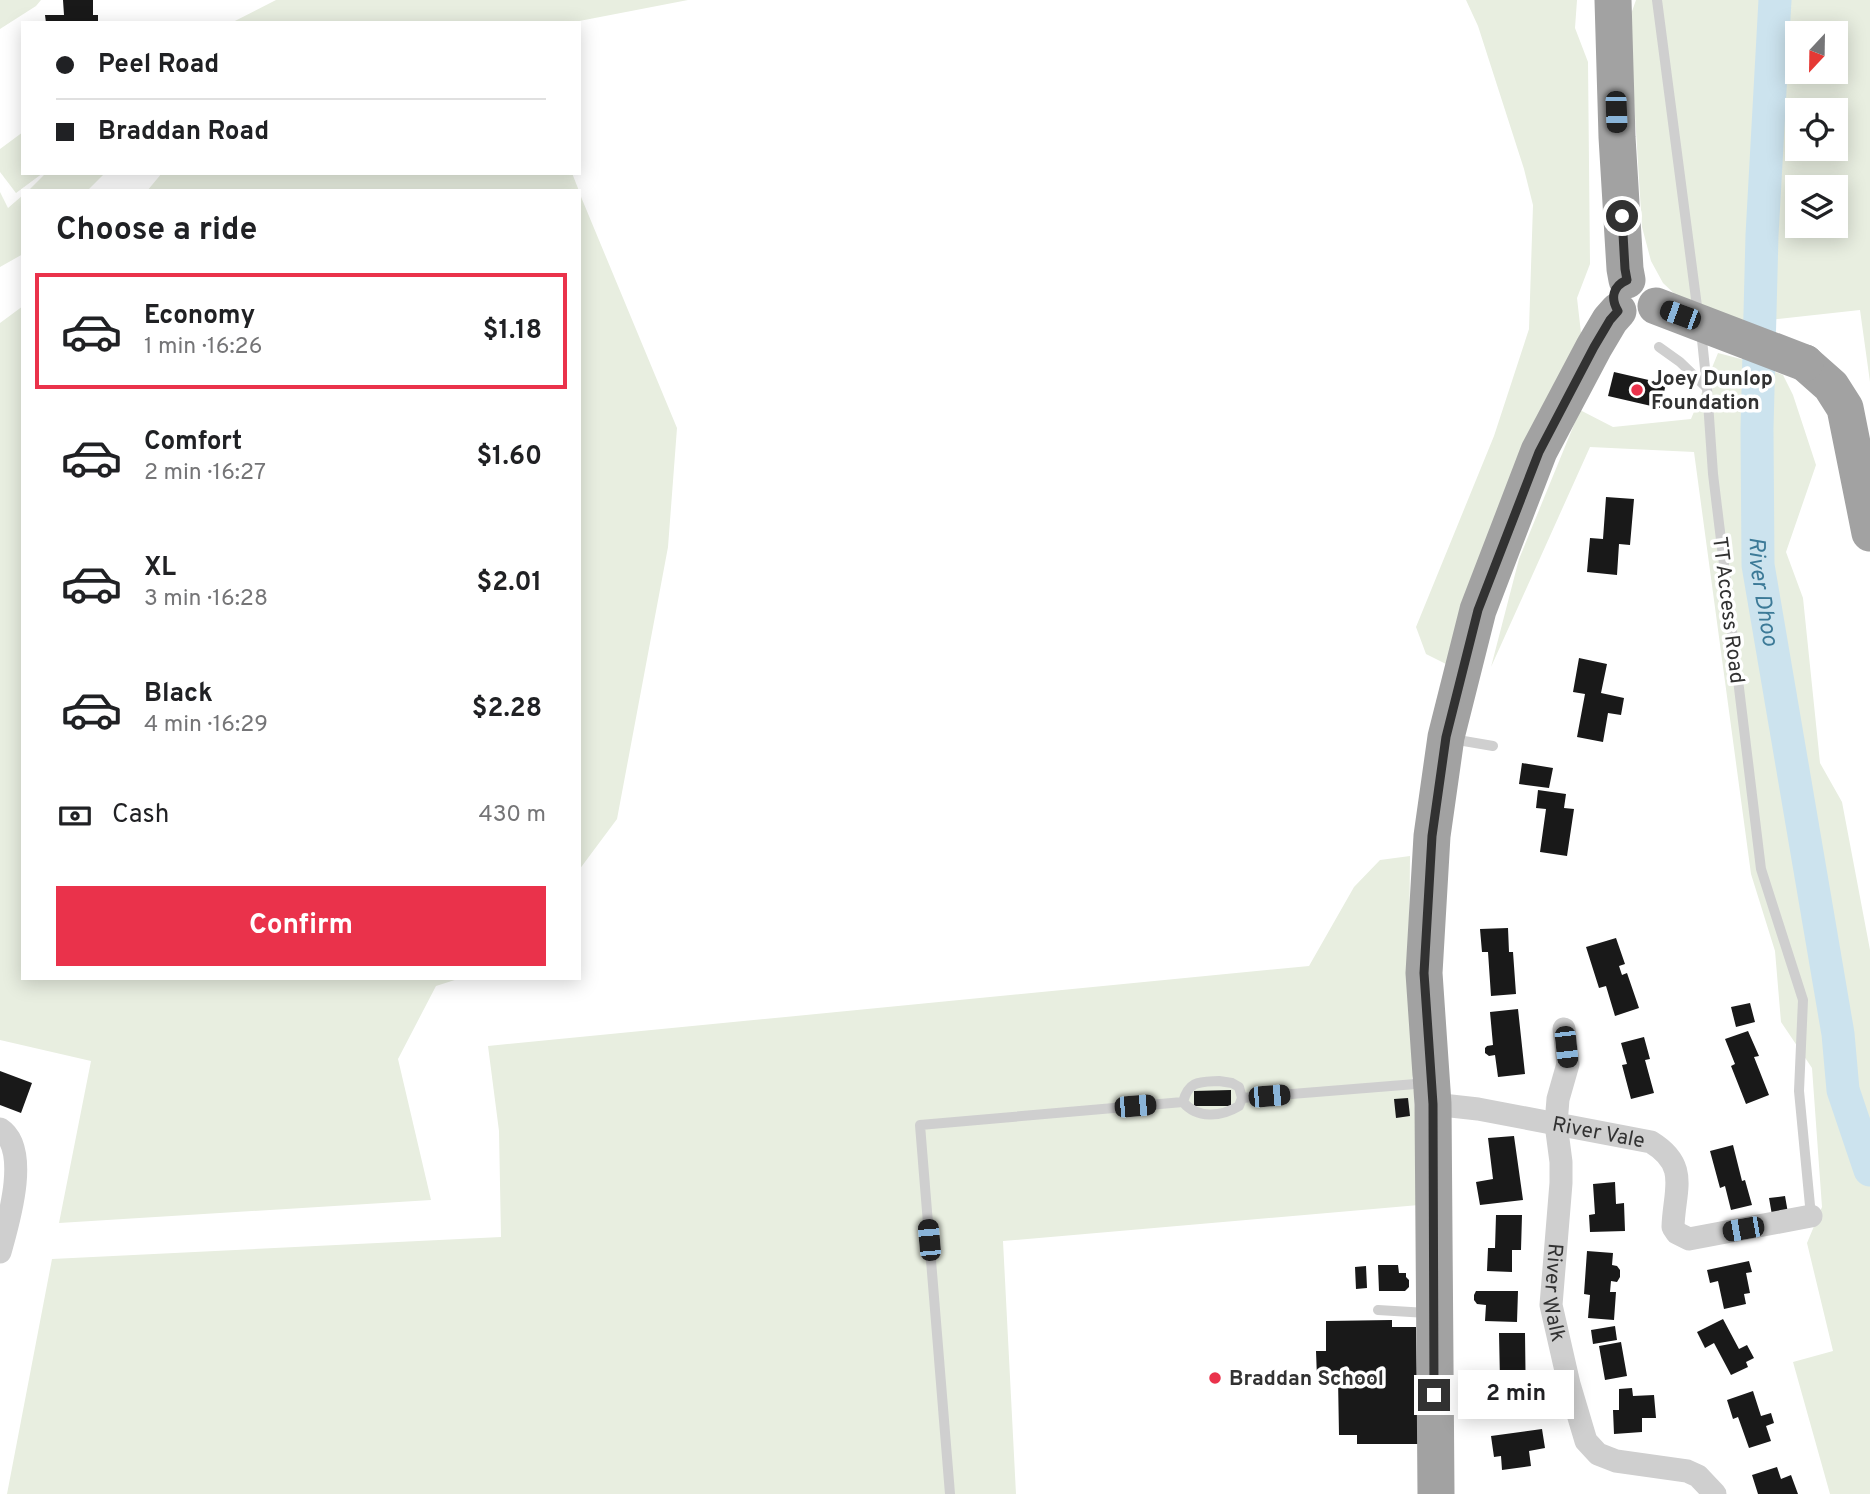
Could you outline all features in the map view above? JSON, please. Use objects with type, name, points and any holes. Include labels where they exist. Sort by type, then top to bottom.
[{"type":"highway","points":[[1613,0],[1617,137],[1625,269],[1637,300],[1805,363],[1831,386],[1845,408],[1870,533]]},
{"type":"highway","points":[[1436,1494],[1432,1094],[1424,973],[1432,836],[1446,737],[1478,610],[1539,452],[1610,320],[1637,300]]},
{"type":"street","name":"River Walk","points":[[1564,1029],[1568,1064],[1558,1099],[1556,1124],[1561,1183],[1550,1305],[1586,1441],[1598,1454],[1616,1461],[1687,1471],[1695,1469],[1715,1494]]},
{"type":"street","name":"River Vale","points":[[1432,1094],[1478,1110],[1651,1142],[1669,1156],[1675,1168],[1678,1182],[1673,1227],[1683,1237],[1710,1236],[1811,1216]]},
{"type":"street","points":[[0,1129],[13,1145],[16,1160],[15,1184],[0,1252]]},
{"type":"lane","name":"TT Access Road","points":[[1657,0],[1707,388],[1713,474],[1761,869],[1803,1000],[1799,1091],[1811,1216]]},
{"type":"lane","points":[[1659,347],[1680,362],[1707,388]]},
{"type":"lane","points":[[1446,737],[1493,746]]},
{"type":"lane","points":[[1219,1081],[1239,1087],[1242,1098],[1239,1106],[1226,1114],[1198,1114],[1189,1110],[1183,1102],[1185,1091],[1196,1083],[1219,1081]]},
{"type":"lane","points":[[1242,1098],[1432,1094]]},
{"type":"lane","points":[[950,1494],[920,1125],[1183,1102]]},
{"type":"lane","points":[[1378,1310],[1434,1313]]},
{"type":"shaded area","points":[[0,0],[41,0],[0,29]]},
{"type":"shaded area","points":[[276,0],[688,0],[579,21],[235,21]]},
{"type":"shaded area","points":[[1466,0],[1577,0],[1575,28],[1588,62],[1590,264],[1577,298],[1581,333],[1448,665],[1426,654],[1416,627],[1494,436],[1529,329],[1533,205],[1478,26]]},
{"type":"shaded area","points":[[1636,0],[1870,0],[1870,382],[1860,310],[1732,324],[1681,300],[1663,283],[1651,261],[1642,227],[1629,20]]},
{"type":"shaded area","points":[[21,133],[21,175],[40,175],[16,193],[0,172],[0,149]]},
{"type":"shaded area","points":[[44,175],[103,175],[89,189],[30,189]]},
{"type":"shaded area","points":[[160,175],[573,175],[578,189],[149,189]]},
{"type":"shaded area","points":[[0,192],[8,208],[21,197],[21,255],[0,267]]},
{"type":"shaded area","points":[[581,197],[677,428],[668,547],[617,819],[581,867]]},
{"type":"shaded area","points":[[21,307],[21,980],[455,980],[436,986],[398,1059],[431,1200],[59,1223],[91,1061],[0,1040],[0,323]]},
{"type":"shaded area","points":[[1718,353],[1783,375],[1793,395],[1816,465],[1786,552],[1803,598],[1820,763],[1842,802],[1870,950],[1870,1494],[1830,1494],[1793,1362],[1833,1351],[1807,1243],[1822,1207],[1812,1068],[1781,1022],[1775,951],[1751,874],[1694,452],[1590,447],[1491,667],[1519,559],[1580,410],[1613,427],[1691,419]]},
{"type":"shaded area","points":[[1410,856],[1409,956],[1414,1073],[1412,1087],[1419,1205],[1003,1241],[1016,1494],[7,1494],[52,1259],[501,1237],[499,1131],[488,1046],[1309,966],[1354,887],[1380,860]]},
{"type":"building","points":[[63,0],[93,0],[93,15],[98,15],[98,21],[46,21],[45,15],[64,15]]},
{"type":"building","name":"Joey Dunlop Foundation","points":[[1614,372],[1666,384],[1660,408],[1608,396]]},
{"type":"building","points":[[1606,497],[1634,499],[1630,545],[1619,544],[1617,575],[1587,572],[1590,538],[1603,539]]},
{"type":"building","points":[[1579,658],[1607,664],[1601,693],[1624,698],[1621,715],[1608,713],[1603,742],[1577,737],[1585,694],[1573,692]]},
{"type":"building","points":[[1522,763],[1553,768],[1549,788],[1519,784]]},
{"type":"building","points":[[1538,790],[1566,794],[1564,808],[1574,809],[1567,856],[1540,852],[1546,809],[1536,808]]},
{"type":"building","points":[[1508,928],[1516,994],[1491,996],[1488,952],[1482,952],[1480,929]]},
{"type":"building","points":[[1616,938],[1625,964],[1619,966],[1622,975],[1627,973],[1639,1008],[1615,1016],[1606,986],[1599,988],[1586,947]]},
{"type":"building","points":[[1750,1003],[1755,1022],[1736,1027],[1731,1007]]},
{"type":"building","points":[[1518,1009],[1525,1074],[1498,1077],[1495,1055],[1489,1056],[1485,1053],[1487,1046],[1493,1045],[1490,1012]]},
{"type":"building","points":[[1748,1031],[1759,1056],[1754,1057],[1769,1095],[1746,1104],[1731,1066],[1735,1064],[1725,1039]]},
{"type":"building","points":[[1644,1037],[1650,1059],[1645,1060],[1654,1093],[1631,1099],[1622,1065],[1627,1064],[1621,1043]]},
{"type":"building","points":[[0,1071],[32,1083],[21,1113],[0,1105]]},
{"type":"building","points":[[1231,1090],[1231,1106],[1194,1106],[1194,1091]]},
{"type":"building","points":[[1408,1098],[1410,1116],[1396,1118],[1394,1099]]},
{"type":"building","points":[[1514,1136],[1523,1200],[1480,1205],[1476,1182],[1493,1179],[1488,1138]]},
{"type":"building","points":[[1733,1145],[1742,1181],[1745,1180],[1752,1205],[1731,1210],[1725,1186],[1720,1188],[1710,1151]]},
{"type":"building","points":[[1615,1182],[1616,1204],[1624,1203],[1625,1231],[1590,1232],[1589,1215],[1595,1214],[1593,1184]]},
{"type":"building","points":[[1785,1196],[1788,1213],[1772,1215],[1769,1198]]},
{"type":"building","points":[[1496,1215],[1522,1215],[1521,1250],[1512,1250],[1512,1272],[1487,1271],[1488,1248],[1495,1248]]},
{"type":"building","points":[[1587,1251],[1613,1253],[1612,1265],[1620,1270],[1617,1282],[1611,1281],[1610,1292],[1616,1292],[1614,1320],[1588,1318],[1590,1295],[1584,1294]]},
{"type":"building","points":[[1749,1261],[1752,1272],[1746,1273],[1750,1293],[1744,1294],[1746,1304],[1724,1309],[1718,1281],[1710,1283],[1707,1270]]},
{"type":"building","points":[[1378,1265],[1398,1265],[1399,1273],[1406,1273],[1409,1287],[1405,1291],[1379,1291]]},
{"type":"building","points":[[1366,1266],[1367,1288],[1356,1289],[1355,1267]]},
{"type":"building","points":[[1476,1291],[1518,1291],[1517,1322],[1485,1321],[1486,1305],[1477,1304],[1474,1300]]},
{"type":"building","points":[[1723,1319],[1739,1349],[1747,1345],[1754,1358],[1746,1362],[1748,1367],[1731,1375],[1714,1343],[1705,1348],[1697,1332]]},
{"type":"building","points":[[1392,1320],[1392,1327],[1416,1327],[1418,1444],[1357,1444],[1357,1435],[1339,1435],[1338,1378],[1317,1378],[1316,1351],[1326,1351],[1326,1321]]},
{"type":"building","points":[[1615,1326],[1617,1340],[1593,1344],[1591,1330]]},
{"type":"building","points":[[1499,1333],[1525,1333],[1526,1412],[1499,1413],[1499,1398],[1491,1398],[1491,1381],[1500,1381]]},
{"type":"building","points":[[1621,1342],[1627,1376],[1605,1380],[1599,1346]]},
{"type":"building","points":[[1632,1388],[1633,1396],[1654,1395],[1656,1418],[1642,1418],[1642,1432],[1614,1434],[1613,1410],[1619,1410],[1619,1389]]},
{"type":"building","points":[[1753,1391],[1761,1416],[1771,1413],[1774,1423],[1766,1426],[1771,1441],[1749,1448],[1738,1417],[1733,1419],[1727,1400]]},
{"type":"building","points":[[1542,1429],[1545,1448],[1529,1451],[1531,1466],[1502,1470],[1501,1456],[1494,1457],[1491,1436]]},
{"type":"building","points":[[1777,1467],[1781,1479],[1791,1475],[1798,1494],[1758,1494],[1752,1475]]},
{"type":"waterway","name":"River Dhoo","points":[[1775,0],[1762,235],[1757,429],[1758,565],[1838,1034],[1843,1090],[1870,1170]]},
{"type":"place","name":"Joey Dunlop Foundation","points":[[1637,390]]},
{"type":"place","name":"Braddan School","points":[[1215,1378]]},
{"type":"route","points":[[1434,1395],[1433,1104],[1424,973],[1432,836],[1446,737],[1478,610],[1539,452],[1594,347],[1618,311],[1614,304],[1615,289],[1627,280],[1622,216]]}]
